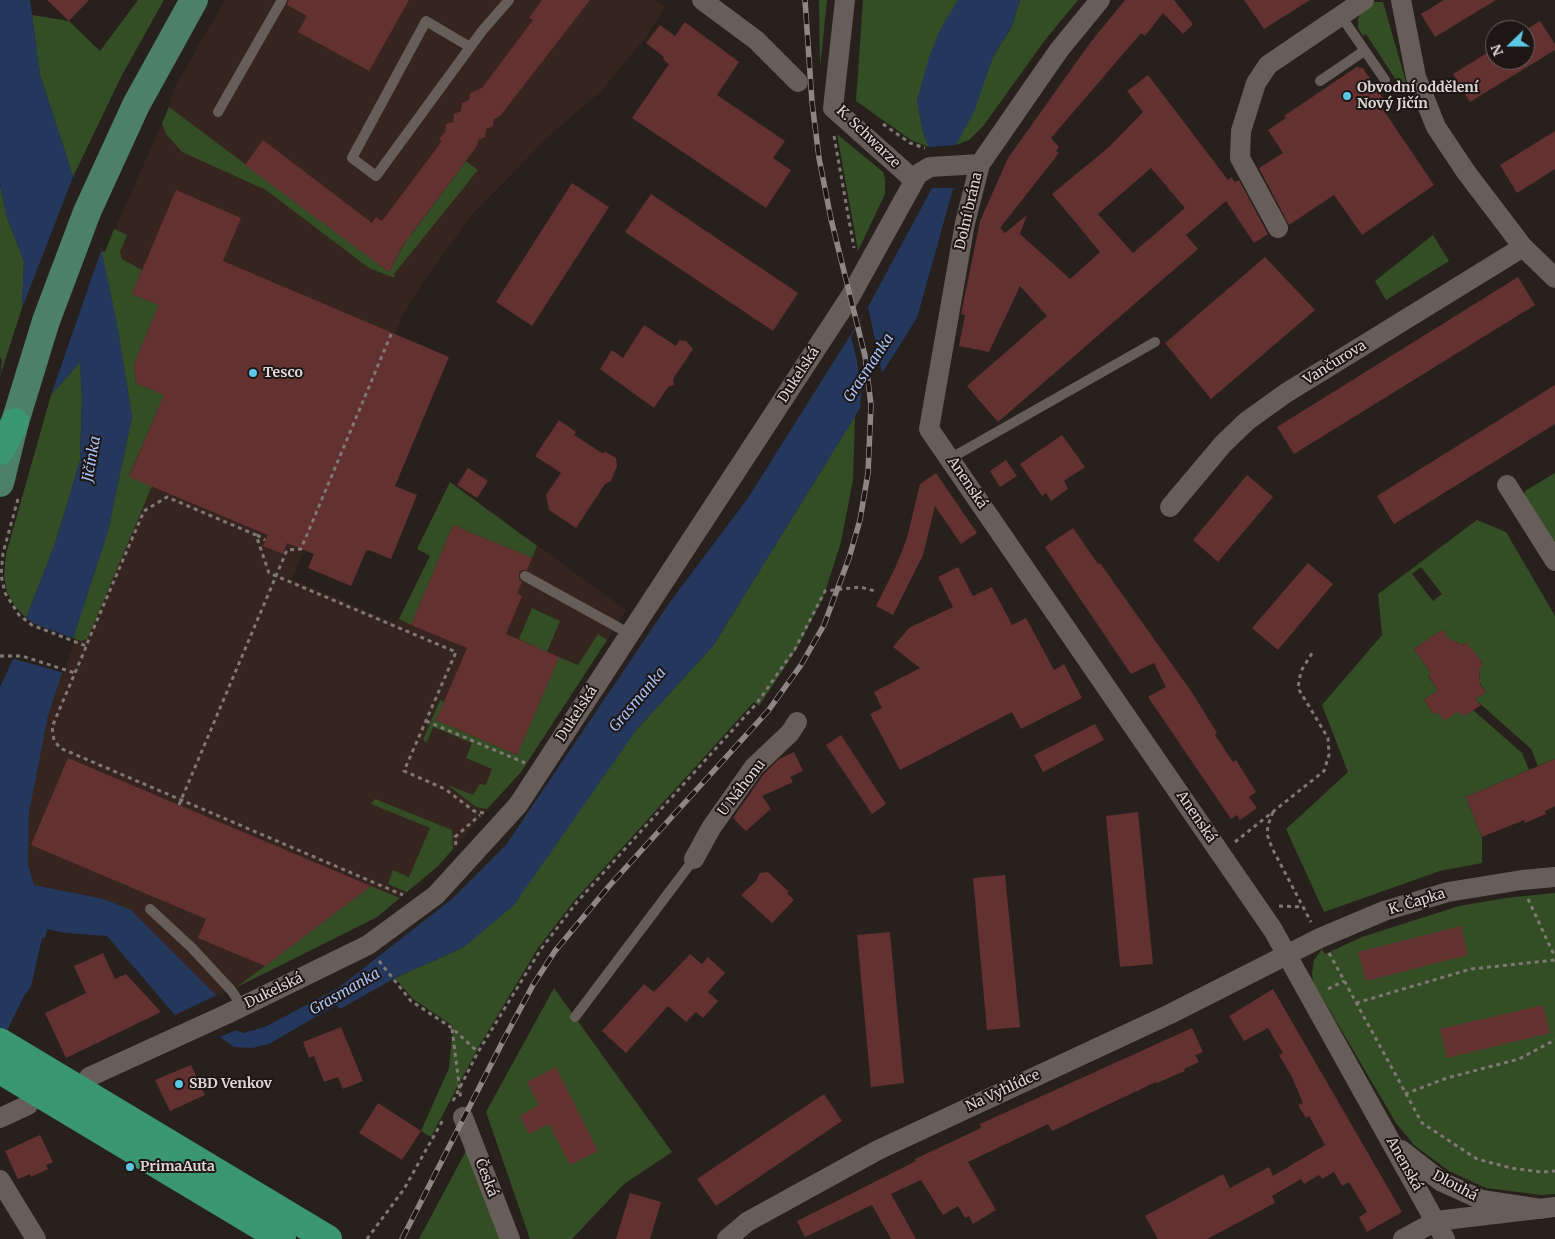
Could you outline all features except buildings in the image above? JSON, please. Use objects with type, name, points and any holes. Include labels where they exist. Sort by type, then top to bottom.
[{"type":"highway","points":[[0,452],[15,422]]},
{"type":"highway","points":[[0,1042],[328,1239]]},
{"type":"highway","points":[[0,1070],[282,1239]]},
{"type":"main road","points":[[9,489],[15,422],[46,321],[88,212],[140,97],[194,0]]},
{"type":"street","points":[[702,0],[756,40],[798,82]]},
{"type":"street","name":"K. Schwarze","points":[[845,0],[833,108],[912,183]]},
{"type":"street","name":"Dolní brána","points":[[929,429],[965,223],[980,164],[1059,50],[1100,0]]},
{"type":"street","points":[[1278,228],[1240,158],[1241,131],[1256,83],[1268,66],[1364,0]]},
{"type":"street","points":[[1401,0],[1416,77],[1436,127],[1466,172],[1523,247],[1555,278]]},
{"type":"street","points":[[912,183],[930,158],[958,166],[980,164]]},
{"type":"street","name":"Dukelská","points":[[89,1077],[368,945],[436,895],[518,805],[850,297],[912,183]]},
{"type":"street","name":"Vančurova","points":[[1170,507],[1223,444],[1247,421],[1286,393],[1523,247]]},
{"type":"street","name":"Anenská","points":[[929,429],[1273,930],[1446,1239]]},
{"type":"street","points":[[1507,485],[1555,561]]},
{"type":"street","name":"U Náhonu","points":[[694,859],[711,828],[754,767],[790,733],[797,722]]},
{"type":"street","name":"K. Čapka","points":[[1287,955],[1320,938],[1384,911],[1448,892],[1522,880],[1555,877]]},
{"type":"street","name":"Na Vyhlídce","points":[[727,1239],[747,1222],[878,1150],[1161,1018],[1287,955]]},
{"type":"street","points":[[0,1118],[28,1105]]},
{"type":"street","name":"Česká","points":[[453,1112],[510,1239]]},
{"type":"street","name":"Dlouhá","points":[[1385,1131],[1405,1154],[1442,1182],[1482,1200],[1548,1208]]},
{"type":"street","points":[[0,1180],[36,1239]]},
{"type":"street","name":"Dlouhá","points":[[1436,1221],[1548,1208]]},
{"type":"street","points":[[1403,1239],[1436,1221]]},
{"type":"lane","points":[[218,112],[282,0]]},
{"type":"lane","points":[[470,47],[426,22],[352,158],[376,176],[470,47],[509,0]]},
{"type":"lane","points":[[1341,16],[1386,80]]},
{"type":"lane","points":[[1320,81],[1364,51]]},
{"type":"lane","points":[[950,458],[1155,342]]},
{"type":"lane","points":[[525,576],[630,634]]},
{"type":"lane","points":[[576,1017],[694,859]]},
{"type":"lane","points":[[150,909],[225,983],[234,1010]]},
{"type":"path","points":[[833,108],[832,127],[854,251]]},
{"type":"path","points":[[877,120],[930,158]]},
{"type":"path","points":[[180,803],[286,549],[301,549],[392,332]]},
{"type":"path","points":[[9,489],[0,575],[8,600],[24,620],[86,646]]},
{"type":"path","points":[[265,540],[256,534],[167,497],[144,511],[52,727],[54,740],[60,748],[180,803],[406,897],[399,902]]},
{"type":"path","points":[[256,534],[269,573],[456,652],[404,771],[445,788],[474,811],[482,814]]},
{"type":"path","points":[[366,1239],[404,1189],[453,1112],[459,1088],[478,1052],[541,950],[577,902],[757,704],[795,649],[825,590],[860,587],[875,592]]},
{"type":"path","points":[[1220,852],[1324,771],[1329,755],[1328,738],[1298,688],[1301,671],[1314,650]]},
{"type":"path","points":[[0,656],[22,656],[75,673]]},
{"type":"path","points":[[426,721],[529,765],[526,769]]},
{"type":"path","points":[[1273,812],[1267,834],[1272,848],[1302,907],[1422,1123],[1477,1159],[1511,1168],[1543,1172],[1555,1170]]},
{"type":"path","points":[[456,850],[455,837],[482,814],[487,813]]},
{"type":"path","points":[[1356,1002],[1472,969],[1555,958],[1526,892]]},
{"type":"path","points":[[1277,906],[1302,907]]},
{"type":"path","points":[[376,958],[411,1001],[452,1028],[478,1052]]},
{"type":"path","points":[[452,1028],[459,1088],[453,1112]]},
{"type":"path","points":[[1405,1094],[1447,1078],[1519,1059],[1555,1040]]},
{"type":"shaded area","points":[[225,0],[656,0],[665,7],[646,37],[601,91],[548,137],[471,216],[424,281],[404,312],[292,579],[396,623],[430,556],[417,549],[450,482],[626,610],[521,772],[438,866],[377,917],[218,997],[131,910],[104,899],[34,885],[28,864],[29,812],[48,716],[65,660],[101,251],[105,252],[169,107],[174,88]]},
{"type":"green space","points":[[138,0],[164,0],[122,75],[73,177],[40,75],[32,15],[69,21],[100,51]]},
{"type":"green space","points":[[819,0],[827,0],[820,68]]},
{"type":"green space","points":[[863,0],[959,0],[937,38],[917,101],[923,132],[929,147],[911,140],[856,101]]},
{"type":"green space","points":[[1020,0],[1078,0],[1045,40],[984,125],[969,140],[956,145],[993,57],[1012,26]]},
{"type":"green space","points":[[1372,2],[1383,2],[1406,82],[1400,86],[1366,34],[1363,36],[1358,28],[1358,19],[1362,9]]},
{"type":"green space","points":[[169,107],[389,272],[409,235],[411,235],[466,161],[478,170],[394,274],[395,277],[392,277],[369,268],[266,190],[182,152],[166,134],[162,123]]},
{"type":"green space","points":[[837,134],[883,172],[885,179],[885,194],[858,251]]},
{"type":"green space","points":[[0,184],[6,215],[24,261],[22,308],[0,376],[2,360],[0,357]]},
{"type":"green space","points":[[114,229],[127,235],[120,252],[122,259],[142,270],[132,294],[159,305],[134,364],[136,383],[164,395],[129,476],[152,486],[87,639],[81,641],[73,638],[108,531],[132,417],[117,324],[101,251],[105,252]]},
{"type":"green space","points":[[1433,235],[1449,261],[1386,300],[1375,281]]},
{"type":"green space","points":[[80,362],[82,398],[80,461],[55,544],[26,618],[15,606],[7,592],[4,576],[6,554],[51,395]]},
{"type":"green space","points":[[855,416],[853,480],[841,542],[823,598],[796,650],[759,706],[754,702],[574,901],[538,948],[478,1048],[431,1137],[421,1131],[449,1068],[453,1026],[413,999],[395,978],[464,947],[637,729],[713,646]]},
{"type":"green space","points":[[1555,473],[1555,550],[1525,500],[1525,491]]},
{"type":"green space","points":[[450,482],[537,546],[532,558],[453,525],[411,625],[399,619],[430,556],[417,549]]},
{"type":"green space","points":[[1477,520],[1506,532],[1555,616],[1555,759],[1538,766],[1531,749],[1475,699],[1486,692],[1480,683],[1480,674],[1477,670],[1482,666],[1481,661],[1466,643],[1460,646],[1457,642],[1449,640],[1442,630],[1414,649],[1431,673],[1428,676],[1438,690],[1424,700],[1434,715],[1438,712],[1457,711],[1465,716],[1473,710],[1522,753],[1529,770],[1466,797],[1482,837],[1482,863],[1440,871],[1324,912],[1286,829],[1348,772],[1322,705],[1382,635],[1378,594]],"holes":[[[1421,567],[1442,594],[1433,601],[1412,574]]]},
{"type":"green space","points":[[532,608],[560,621],[547,652],[519,639]]},
{"type":"green space","points":[[598,634],[607,640],[521,772],[487,809],[476,807],[448,785],[473,795],[480,784],[486,785],[492,769],[466,758],[472,743],[433,727],[427,742],[423,740],[440,700],[444,702],[436,720],[517,755],[559,657],[578,665]]},
{"type":"green space","points":[[375,799],[452,830],[453,849],[438,866],[407,892],[388,884],[393,870],[409,877],[430,828],[371,804]]},
{"type":"green space","points":[[371,886],[400,898],[377,917],[237,987]]},
{"type":"green space","points":[[1555,893],[1555,1194],[1541,1195],[1486,1188],[1449,1171],[1414,1145],[1396,1123],[1313,982],[1314,960],[1322,949],[1325,954],[1362,937],[1459,906],[1506,898]]},
{"type":"green space","points":[[554,988],[672,1152],[624,1184],[572,1239],[530,1239],[486,1112]]},
{"type":"green space","points":[[468,1147],[501,1239],[419,1239]]},
{"type":"water","points":[[0,0],[30,0],[40,75],[73,176],[79,179],[96,245],[101,247],[117,324],[132,417],[108,531],[48,716],[29,813],[28,864],[34,885],[104,899],[131,910],[218,997],[235,1030],[243,1033],[265,1027],[338,988],[452,899],[506,845],[670,602],[748,498],[868,307],[932,188],[929,147],[923,132],[917,101],[929,57],[942,26],[958,0],[1020,0],[1012,26],[993,57],[974,112],[956,145],[958,188],[953,189],[917,318],[882,373],[884,401],[860,408],[713,646],[637,729],[514,905],[464,947],[395,978],[340,1009],[336,1005],[269,1044],[252,1048],[234,1047],[220,1037],[175,1015],[107,936],[66,933],[47,929],[45,938],[42,938],[31,987],[24,996],[0,1045],[0,687],[14,657],[26,618],[55,544],[80,461],[82,398],[80,362],[51,395],[22,308],[24,261],[6,215],[0,184]]},
{"type":"pier","points":[[956,145],[958,188],[932,188],[929,147]]},
{"type":"pier","points":[[73,177],[79,179],[96,245],[101,247],[101,251],[50,398],[39,355],[21,311]]},
{"type":"pier","points":[[868,307],[882,373],[884,401],[860,408],[861,395],[857,361],[851,337]]},
{"type":"pier","points":[[24,616],[33,623],[75,639],[64,673],[11,658]]},
{"type":"pier","points":[[217,995],[236,1030],[220,1037],[175,1015]]},
{"type":"railway","points":[[402,1239],[503,1041],[533,985],[555,951],[610,885],[768,711],[801,665],[824,625],[849,558],[860,520],[868,473],[871,405],[865,356],[831,219],[819,158],[812,102],[805,0]]},
{"type":"place","name":"Obvodní oddělení Nový Jičín","points":[[1347,96]]},
{"type":"place","name":"Tesco","points":[[253,373]]},
{"type":"place","name":"SBD Venkov","points":[[179,1084]]},
{"type":"place","name":"PrimaAuta","points":[[130,1167]]},
{"type":"water label","name":"Grasmanka","points":[[869,368]]},
{"type":"water label","name":"Jičínka","points":[[92,459]]},
{"type":"water label","name":"Grasmanka","points":[[638,700]]},
{"type":"water label","name":"Grasmanka","points":[[345,992]]}]
